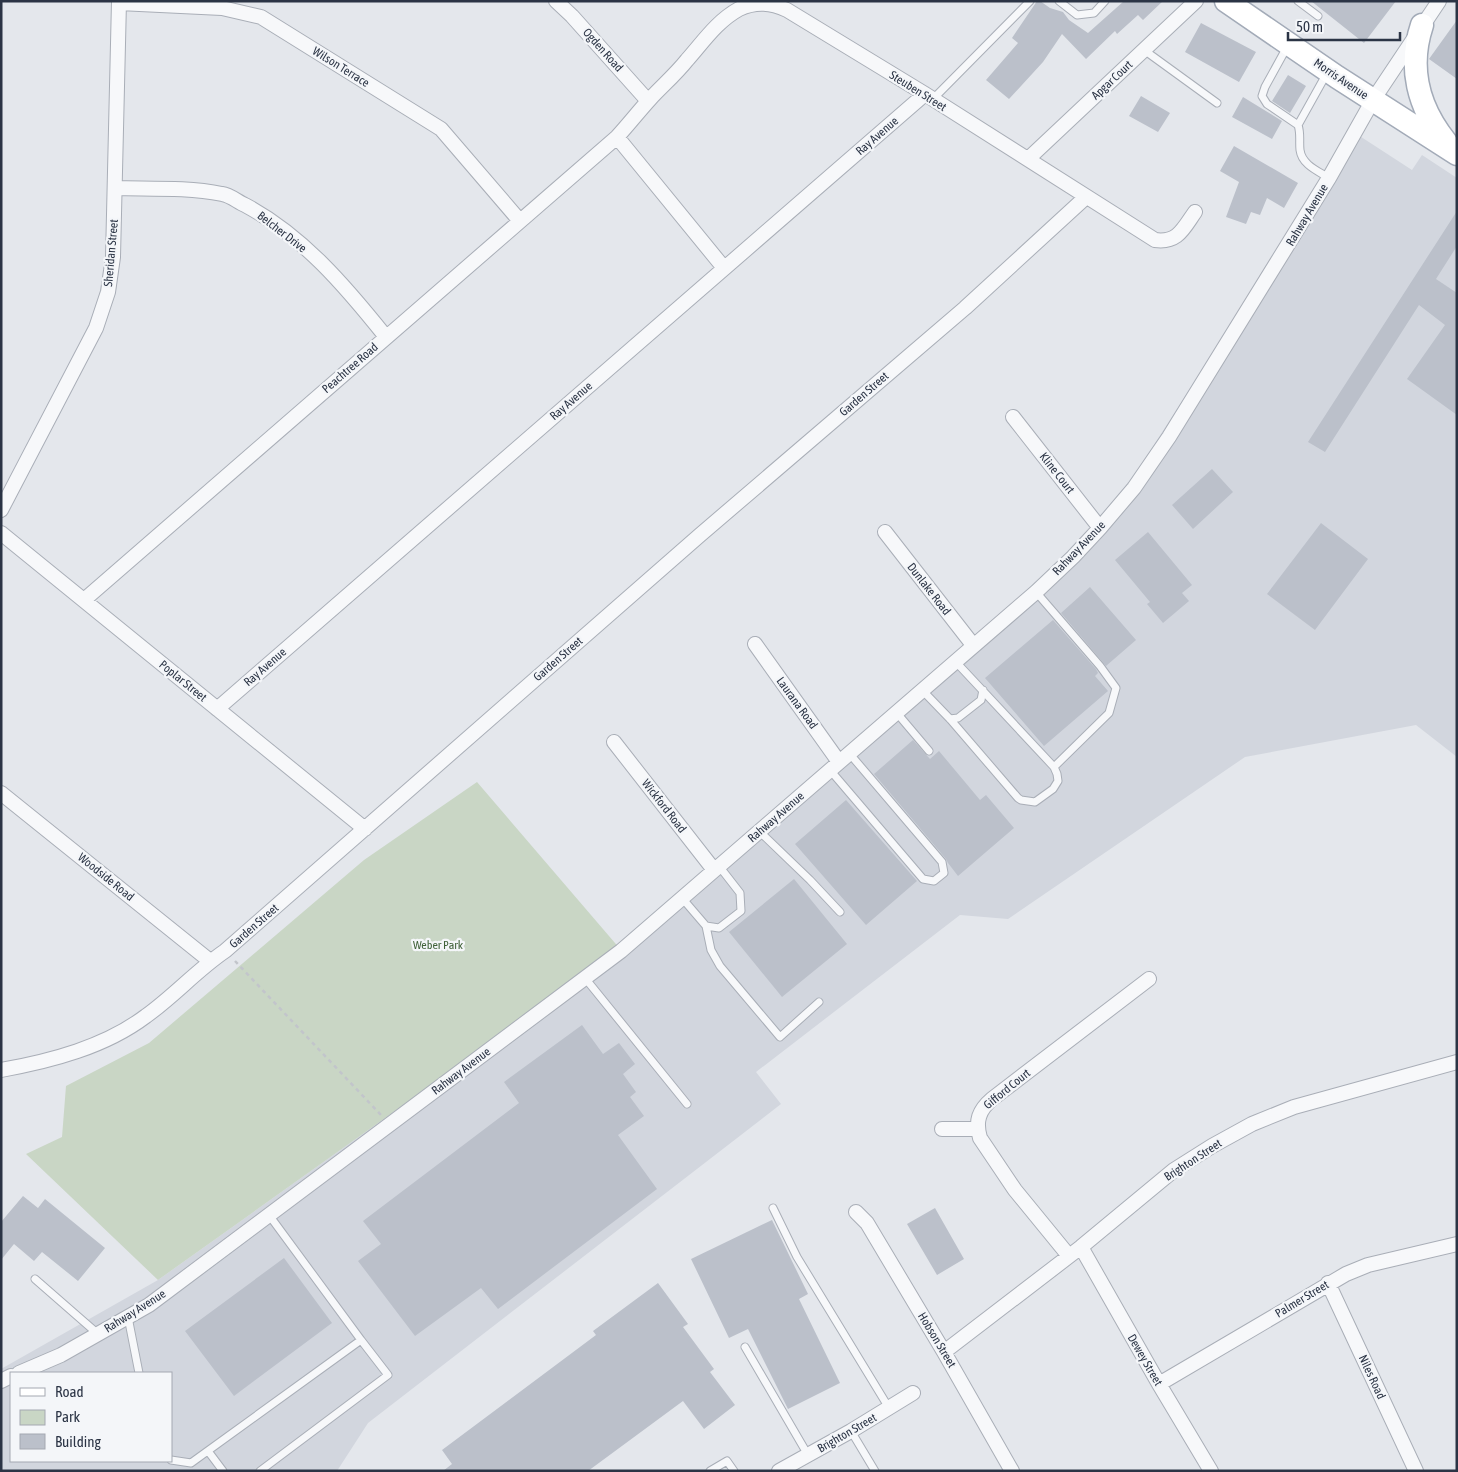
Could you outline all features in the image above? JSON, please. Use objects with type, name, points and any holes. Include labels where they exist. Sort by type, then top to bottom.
[{"type":"main road","name":"Morris Avenue","points":[[1226,1],[1328,71],[1455,152]]},
{"type":"main road","points":[[1422,24],[1417,41],[1415,77],[1424,107],[1436,130],[1455,152]]},
{"type":"street","name":"Ogden Road","points":[[556,1],[572,16],[648,101]]},
{"type":"street","name":"Apgar Court","points":[[1028,159],[1196,1]]},
{"type":"street","name":"Rahway Avenue","points":[[21,1372],[61,1355],[149,1305],[621,951],[1036,592],[1073,557],[1134,488],[1169,437],[1329,178],[1373,100],[1439,1]]},
{"type":"street","name":"Sheridan Street","points":[[1,510],[96,328],[108,292],[113,257],[118,2]]},
{"type":"street","name":"Wilson Terrace","points":[[118,2],[222,8],[261,17],[441,129],[520,221]]},
{"type":"street","name":"Steuben Street","points":[[648,101],[722,21],[740,9],[754,4],[772,3],[787,10],[928,97],[1155,240],[1165,241],[1174,239],[1195,212]]},
{"type":"street","name":"Ray Avenue","points":[[217,709],[724,268],[928,97]]},
{"type":"street","name":"Peachtree Road","points":[[84,600],[617,137],[648,101]]},
{"type":"street","points":[[617,137],[724,268]]},
{"type":"street","name":"Belcher Drive","points":[[115,188],[193,190],[224,194],[268,217],[323,264],[355,298],[386,337]]},
{"type":"street","name":"Garden Street","points":[[1,1070],[37,1064],[80,1050],[116,1034],[144,1018],[168,1000],[210,961],[225,951],[693,542],[965,308],[1086,197]]},
{"type":"street","name":"Kline Court","points":[[1013,417],[1100,528]]},
{"type":"street","name":"Dunlake Road","points":[[885,532],[973,645]]},
{"type":"street","name":"Poplar Street","points":[[1,534],[365,829]]},
{"type":"street","name":"Laurana Road","points":[[755,644],[840,762]]},
{"type":"street","name":"Wickford Road","points":[[614,742],[716,868]]},
{"type":"street","name":"Woodside Road","points":[[1,794],[210,961]]},
{"type":"street","name":"Gifford Court","points":[[977,1129],[977,1120],[985,1104],[1149,979]]},
{"type":"street","name":"Brighton Street","points":[[944,1352],[1075,1252],[1174,1170],[1252,1124],[1294,1107],[1457,1062]]},
{"type":"street","points":[[942,1130],[977,1129],[980,1138],[1015,1190],[1075,1252]]},
{"type":"street","name":"Hobson Street","points":[[856,1212],[867,1223],[1012,1471]]},
{"type":"street","name":"Palmer Street","points":[[1159,1384],[1328,1284],[1368,1265],[1457,1244]]},
{"type":"street","name":"Dewey Street","points":[[1075,1252],[1159,1384],[1211,1471]]},
{"type":"street","name":"Niles Road","points":[[1328,1284],[1416,1471]]},
{"type":"street","name":"Brighton Street","points":[[779,1471],[851,1431],[913,1393]]},
{"type":"lane","points":[[928,97],[1030,1]]},
{"type":"lane","points":[[1059,1],[1077,15],[1094,13],[1105,1]]},
{"type":"lane","points":[[1300,2],[1318,16]]},
{"type":"lane","points":[[1289,44],[1262,96],[1267,104],[1298,126],[1301,137],[1300,149],[1304,159],[1311,167],[1329,178]]},
{"type":"lane","points":[[1144,50],[1217,103]]},
{"type":"lane","points":[[1298,126],[1328,71]]},
{"type":"lane","points":[[1036,592],[1100,666],[1116,688],[1109,714],[1054,767]]},
{"type":"lane","points":[[922,690],[1021,800],[1035,802],[1053,789],[1058,781],[1058,774],[1054,767],[955,661]]},
{"type":"lane","points":[[950,720],[958,718],[981,700],[983,690]]},
{"type":"lane","points":[[896,712],[929,751]]},
{"type":"lane","points":[[840,762],[942,862],[944,873],[934,881],[923,879],[840,762]]},
{"type":"lane","points":[[759,831],[840,912]]},
{"type":"lane","points":[[706,926],[719,928],[741,911],[740,893],[716,868]]},
{"type":"lane","points":[[682,898],[706,926],[711,950],[720,966],[780,1037],[819,1002]]},
{"type":"lane","points":[[584,978],[687,1104]]},
{"type":"lane","points":[[774,1208],[797,1257],[889,1408]]},
{"type":"lane","points":[[260,1471],[388,1375],[269,1215]]},
{"type":"lane","points":[[35,1279],[98,1334]]},
{"type":"lane","points":[[128,1317],[139,1372]]},
{"type":"lane","points":[[172,1460],[191,1462],[361,1340]]},
{"type":"lane","points":[[745,1347],[808,1455]]},
{"type":"lane","points":[[851,1431],[875,1471]]},
{"type":"lane","points":[[208,1451],[223,1471]]},
{"type":"lane","points":[[710,1471],[727,1460],[734,1471]]},
{"type":"path","points":[[225,951],[389,1124]]},
{"type":"shaded area","points":[[1355,133],[1412,170],[1422,155],[1457,178],[1457,757],[1416,725],[1245,757],[1008,919],[960,915],[756,1072],[781,1104],[368,1423],[337,1471],[1,1471],[1,1369],[158,1280],[621,950],[1090,544]]},
{"type":"green space","name":"Weber Park","points":[[477,782],[621,950],[158,1280],[26,1154],[62,1137],[66,1086],[149,1043],[364,860]]},
{"type":"building","points":[[1037,1],[1063,12],[1069,20],[1088,33],[1124,1],[1163,1],[1143,20],[1138,15],[1117,34],[1115,31],[1086,59],[1062,34],[1043,62],[1009,99],[986,80],[1018,43],[1012,38]]},
{"type":"building","points":[[1311,1],[1396,1],[1364,43]]},
{"type":"building","points":[[1457,20],[1457,79],[1429,59]]},
{"type":"building","points":[[1201,23],[1256,52],[1239,82],[1185,52]]},
{"type":"building","points":[[1288,75],[1306,86],[1290,113],[1272,101]]},
{"type":"building","points":[[1141,96],[1170,113],[1158,132],[1129,116]]},
{"type":"building","points":[[1243,97],[1282,121],[1272,139],[1232,117]]},
{"type":"building","points":[[1234,146],[1298,183],[1284,208],[1267,198],[1260,215],[1251,212],[1246,224],[1226,217],[1239,182],[1220,171]]},
{"type":"building","points":[[1457,211],[1457,246],[1436,279],[1457,293],[1457,415],[1407,379],[1445,325],[1419,305],[1325,452],[1308,442]]},
{"type":"building","points":[[1212,469],[1233,492],[1193,529],[1172,505]]},
{"type":"building","points":[[1321,523],[1368,559],[1315,630],[1267,594]]},
{"type":"building","points":[[1148,532],[1192,585],[1182,593],[1189,601],[1163,623],[1147,604],[1150,602],[1115,560]]},
{"type":"building","points":[[1090,587],[1136,640],[1106,666],[1061,613]]},
{"type":"building","points":[[1053,620],[1096,669],[1098,673],[1095,676],[1108,691],[1044,746],[985,678]]},
{"type":"building","points":[[913,740],[930,759],[939,751],[980,800],[986,795],[1014,828],[958,876],[946,859],[874,774]]},
{"type":"building","points":[[846,800],[917,881],[866,925],[795,844]]},
{"type":"building","points":[[794,879],[847,944],[782,997],[729,932]]},
{"type":"building","points":[[582,1025],[603,1054],[619,1043],[635,1064],[623,1074],[636,1092],[630,1097],[644,1116],[618,1135],[657,1189],[498,1309],[481,1288],[415,1336],[358,1261],[381,1244],[363,1221],[519,1103],[504,1082]]},
{"type":"building","points":[[23,1196],[38,1208],[45,1199],[105,1248],[78,1281],[42,1252],[34,1261],[14,1244],[1,1260],[1,1222]]},
{"type":"building","points":[[935,1208],[964,1259],[937,1275],[907,1224]]},
{"type":"building","points":[[772,1220],[808,1294],[799,1299],[840,1383],[788,1409],[748,1329],[729,1338],[691,1259]]},
{"type":"building","points":[[284,1258],[332,1323],[234,1396],[185,1331]]},
{"type":"building","points":[[658,1283],[688,1324],[683,1327],[714,1369],[710,1372],[735,1405],[704,1429],[683,1401],[588,1471],[443,1471],[452,1464],[442,1450],[596,1335],[593,1331]]}]
